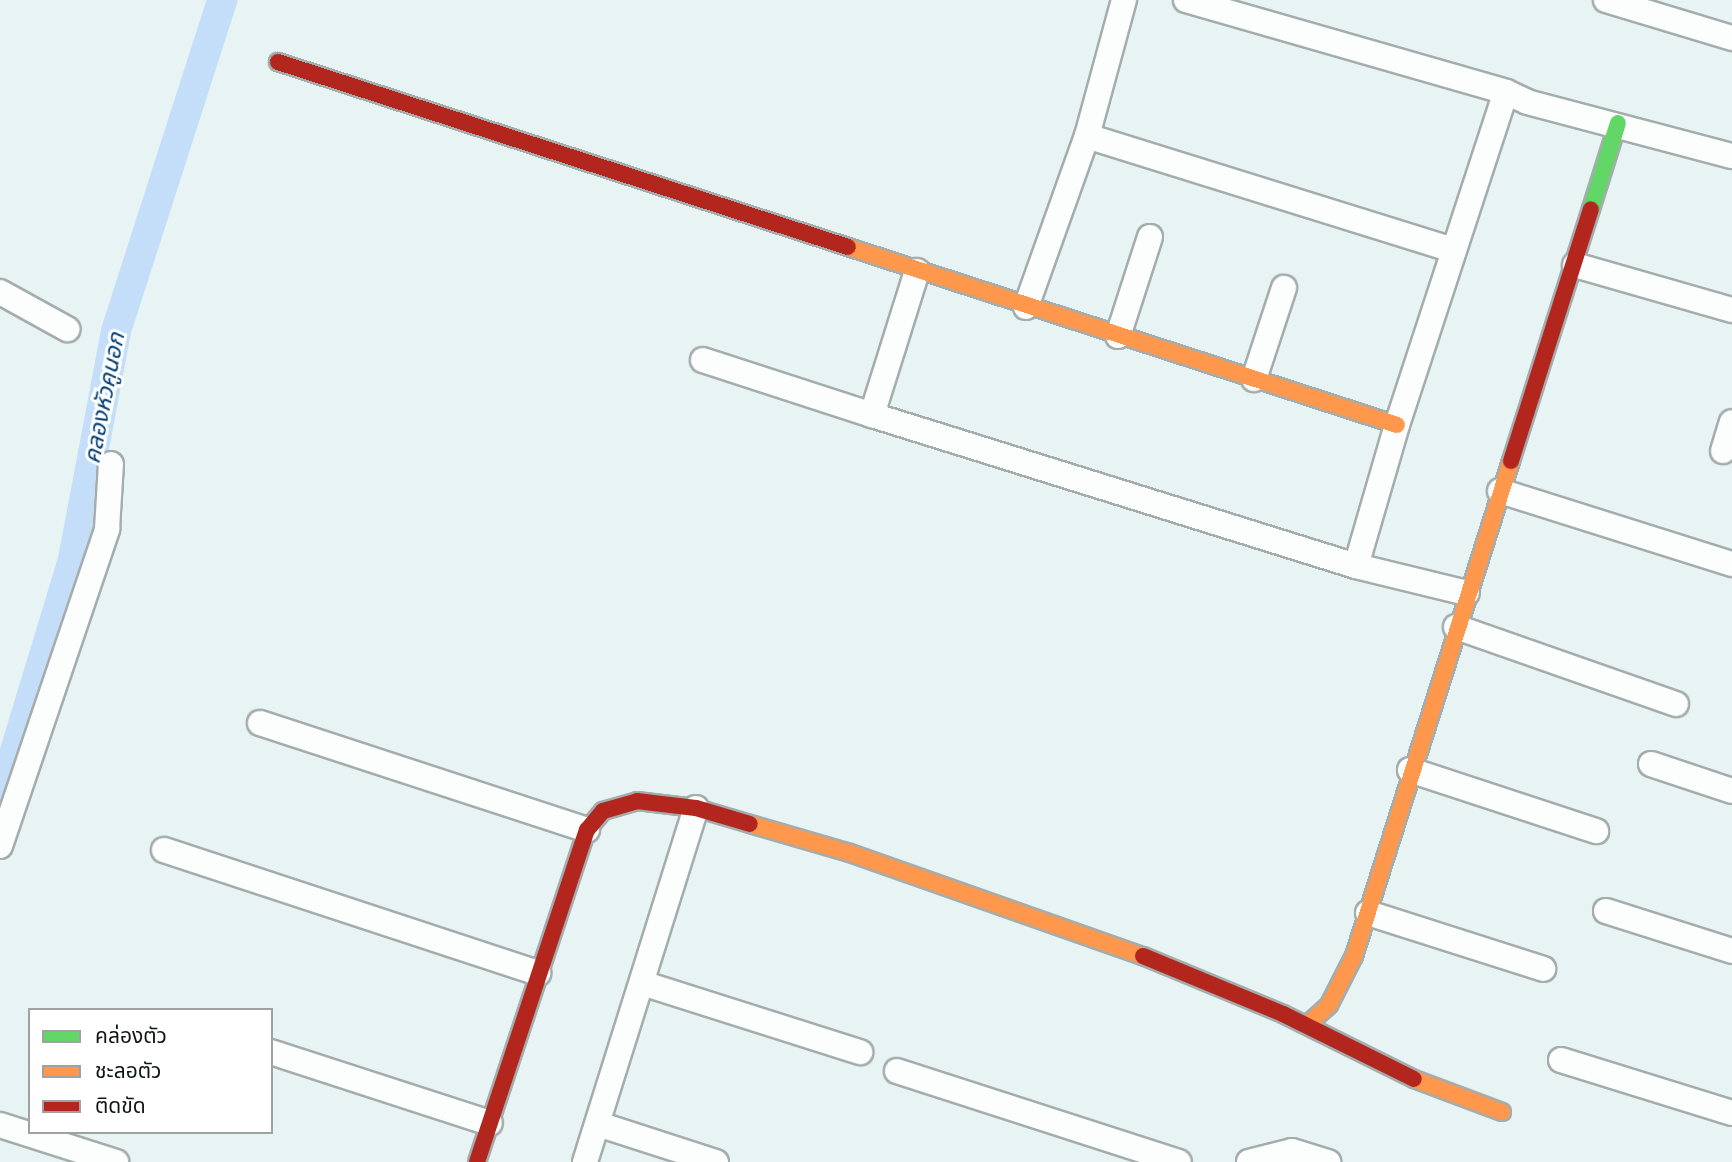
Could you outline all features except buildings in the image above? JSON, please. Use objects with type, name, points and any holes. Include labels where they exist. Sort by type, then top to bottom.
[{"type":"street","points":[[1026,307],[1087,136],[1124,0]]},
{"type":"street","points":[[1186,0],[1506,92],[1527,102],[1618,123],[1732,156]]},
{"type":"street","points":[[1606,0],[1732,38]]},
{"type":"street","points":[[278,62],[1118,337],[1397,425]]},
{"type":"street","points":[[1356,566],[1397,425],[1506,92]]},
{"type":"street","points":[[1307,1025],[1344,983],[1368,913],[1410,770],[1575,265],[1618,123]]},
{"type":"street","points":[[1087,136],[1454,250]]},
{"type":"street","points":[[1118,337],[1150,237]]},
{"type":"street","points":[[1575,265],[1732,310]]},
{"type":"street","points":[[872,415],[917,271]]},
{"type":"street","points":[[1254,379],[1284,288]]},
{"type":"street","points":[[0,292],[67,329]]},
{"type":"street","points":[[704,360],[1356,566],[1467,593]]},
{"type":"street","points":[[1723,451],[1732,422]]},
{"type":"street","points":[[0,846],[107,528],[111,464]]},
{"type":"street","points":[[1500,491],[1732,564]]},
{"type":"street","points":[[1457,627],[1676,704]]},
{"type":"street","points":[[260,723],[587,830]]},
{"type":"street","points":[[1651,765],[1732,791]]},
{"type":"street","points":[[1410,770],[1596,831]]},
{"type":"street","points":[[477,1162],[587,830],[603,811],[619,803],[637,801],[696,808],[850,853],[1113,943],[1307,1025],[1390,1070],[1502,1111]]},
{"type":"street","points":[[585,1162],[696,808]]},
{"type":"street","points":[[164,850],[538,973]]},
{"type":"street","points":[[1606,911],[1732,951]]},
{"type":"street","points":[[1368,913],[1543,969]]},
{"type":"street","points":[[642,983],[860,1052]]},
{"type":"street","points":[[273,1053],[490,1122]]},
{"type":"street","points":[[1561,1060],[1732,1113]]},
{"type":"street","points":[[897,1071],[1179,1162]]},
{"type":"street","points":[[598,1124],[716,1162]]},
{"type":"street","points":[[0,1125],[28,1134]]},
{"type":"street","points":[[28,1134],[116,1162]]},
{"type":"street","points":[[1249,1162],[1292,1152],[1328,1162]]},
{"type":"waterway","name":"คลองหัวคูนอก","points":[[0,800],[73,559],[116,331],[222,0]]},
{"type":"traffic: fast","points":[[1591,209],[1618,123]]},
{"type":"traffic: slow","points":[[848,247],[1397,425]]},
{"type":"traffic: slow","points":[[1307,1025],[1329,1005],[1354,956],[1511,461]]},
{"type":"traffic: slow","points":[[750,824],[850,853],[1143,956]]},
{"type":"traffic: slow","points":[[1414,1079],[1502,1112]]},
{"type":"traffic: jam","points":[[278,62],[848,247]]},
{"type":"traffic: jam","points":[[1511,461],[1591,209]]},
{"type":"traffic: jam","points":[[477,1162],[587,830],[603,811],[637,801],[696,808],[750,824]]},
{"type":"traffic: jam","points":[[1143,956],[1283,1014],[1414,1079]]}]
